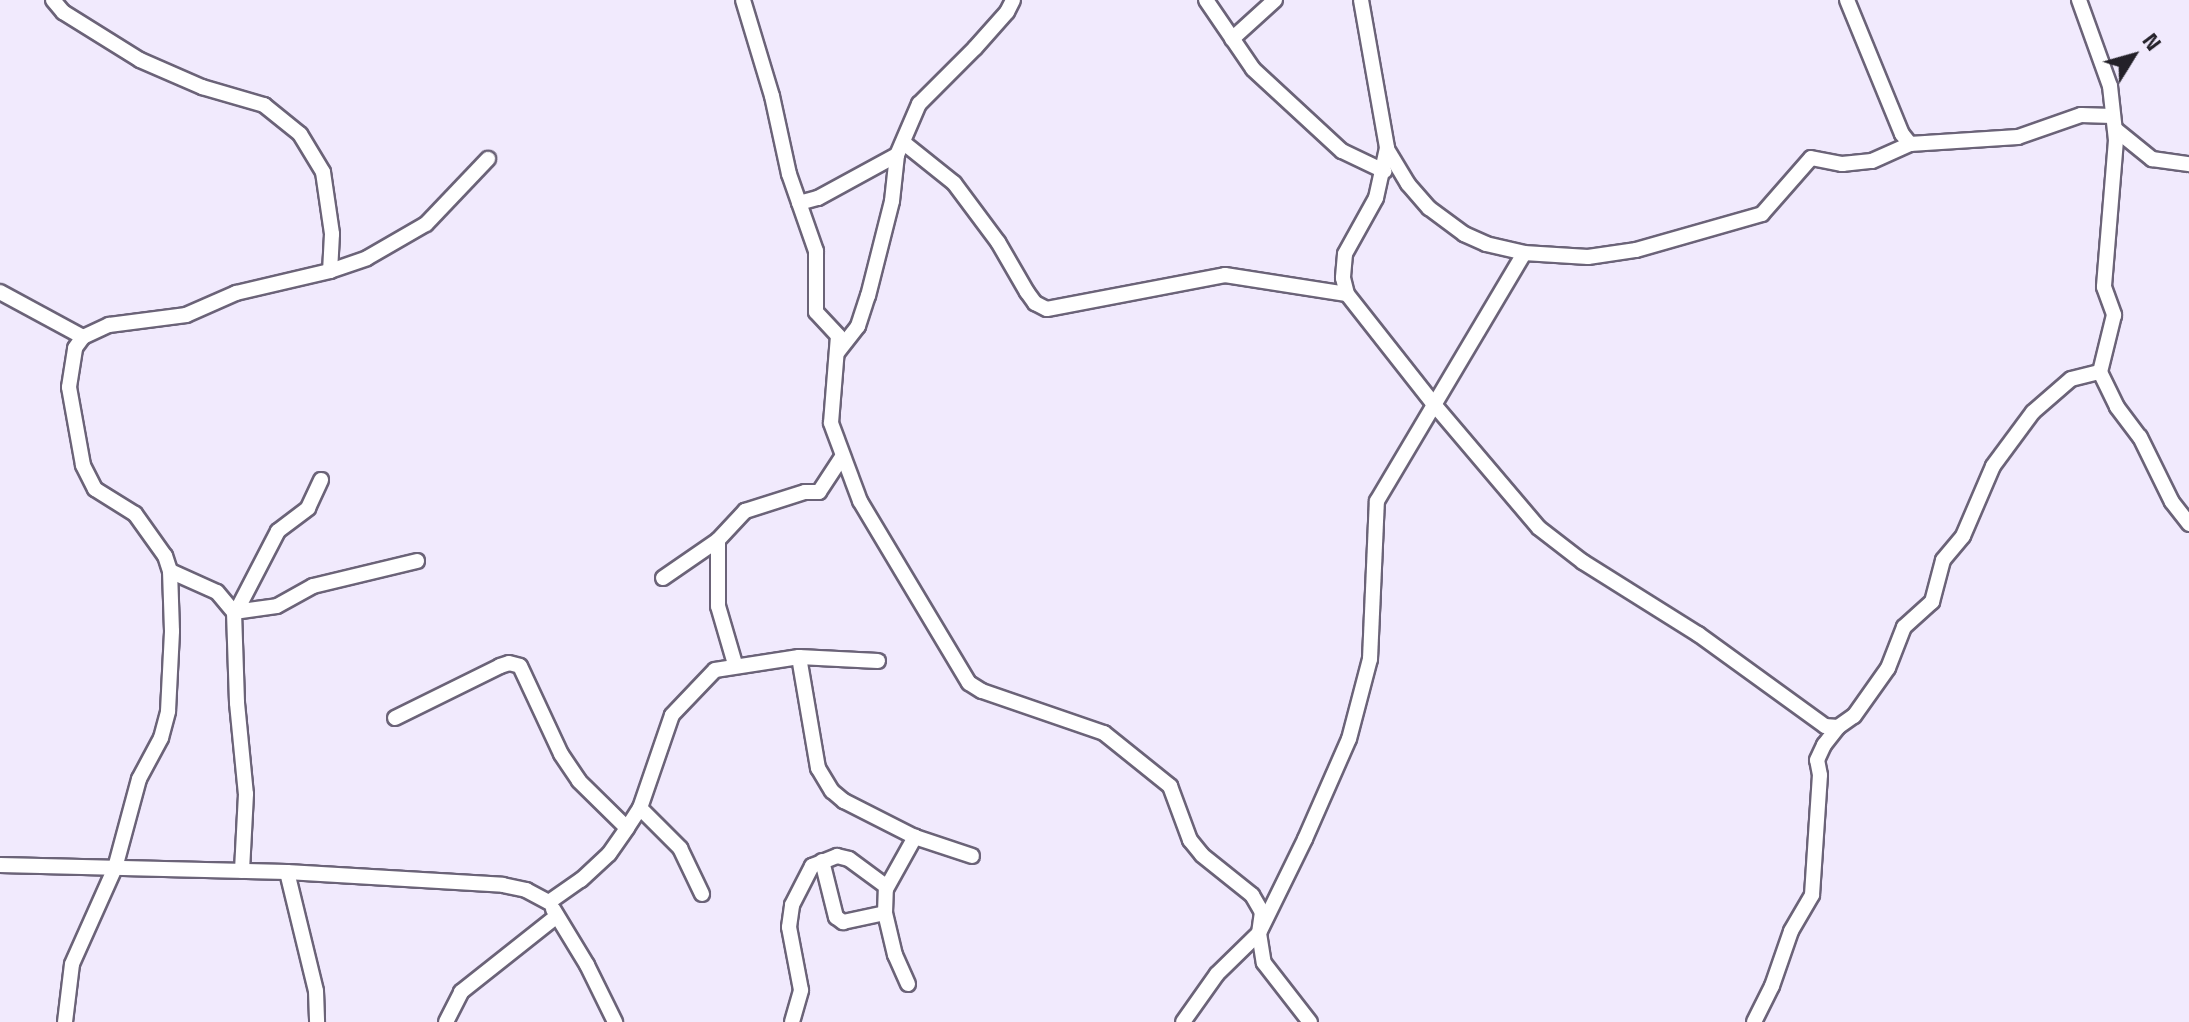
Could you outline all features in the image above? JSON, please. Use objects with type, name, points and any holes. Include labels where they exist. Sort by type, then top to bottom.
[{"type":"street","points":[[53,0],[63,12],[140,60],[202,87],[264,105],[300,134],[323,172],[332,234],[330,271]]},
{"type":"street","points":[[743,0],[799,203],[816,251],[816,312],[838,336],[831,423],[866,512],[969,683],[982,691],[1104,733],[1170,786],[1190,840],[1202,855],[1252,895],[1262,912],[1259,933],[1264,963],[1310,1022]]},
{"type":"street","points":[[837,353],[858,326],[868,296],[892,201],[901,149],[919,104],[975,48],[1013,0]]},
{"type":"street","points":[[1206,0],[1253,69],[1342,151],[1384,171]]},
{"type":"street","points":[[1232,39],[1275,0]]},
{"type":"street","points":[[1361,0],[1387,148],[1376,198],[1345,254],[1343,278],[1347,294],[1432,402],[1539,528],[1583,562],[1710,643],[1792,701],[1810,719],[1825,726],[1838,727]]},
{"type":"street","points":[[1847,0],[1902,134],[1910,144]]},
{"type":"street","points":[[2079,0],[2110,86],[2114,122],[2104,287],[2114,315],[2100,372],[2117,407],[2140,437],[2172,502],[2189,524]]},
{"type":"street","points":[[1387,148],[1408,184],[1429,208],[1464,234],[1486,244],[1524,253],[1588,257],[1636,250],[1744,222],[1762,214],[1811,158],[1842,164],[1872,161],[1910,144],[2018,137],[2081,115],[2114,122],[2152,159],[2189,164]]},
{"type":"street","points":[[799,203],[818,198],[901,149]]},
{"type":"street","points":[[901,149],[954,183],[998,242],[1035,303],[1047,309],[1225,275],[1347,294]]},
{"type":"street","points":[[65,1022],[72,964],[115,868],[139,779],[161,738],[168,711],[170,571],[149,529],[135,514],[95,489],[83,465],[69,387],[70,365],[83,337],[109,325],[186,315],[236,293],[330,271],[367,258],[426,224],[488,159]]},
{"type":"street","points":[[1183,1022],[1217,974],[1259,933],[1349,739],[1370,659],[1377,501],[1432,402],[1524,253]]},
{"type":"street","points":[[0,292],[83,337]]},
{"type":"street","points":[[1754,1022],[1772,986],[1791,931],[1812,895],[1820,775],[1817,760],[1824,745],[1838,727],[1854,716],[1888,668],[1904,627],[1932,602],[1943,560],[1963,536],[1993,466],[2025,423],[2071,379],[2100,372]]},
{"type":"street","points":[[663,578],[718,540],[745,511],[805,492],[819,492],[842,457]]},
{"type":"street","points":[[242,871],[246,794],[237,703],[235,612],[278,531],[308,508],[321,480]]},
{"type":"street","points":[[718,540],[718,606],[735,664]]},
{"type":"street","points":[[235,612],[277,606],[313,586],[417,561]]},
{"type":"street","points":[[170,571],[217,592],[235,612]]},
{"type":"street","points":[[799,657],[818,768],[832,791],[844,801],[915,837],[972,856]]},
{"type":"street","points":[[549,902],[581,880],[609,854],[640,808],[672,715],[715,670],[735,664],[799,657],[878,661]]},
{"type":"street","points":[[395,718],[500,666],[509,663],[520,666],[561,754],[579,781],[627,828]]},
{"type":"street","points":[[640,808],[680,848],[702,894]]},
{"type":"street","points":[[908,984],[895,955],[885,913],[887,887],[915,837]]},
{"type":"street","points":[[792,1022],[801,990],[789,927],[792,905],[812,866],[837,856],[849,859],[887,887]]},
{"type":"street","points":[[822,861],[836,917],[843,922],[885,913]]},
{"type":"street","points":[[0,865],[287,872],[503,885],[526,890],[549,902],[587,965],[615,1022]]},
{"type":"street","points":[[287,872],[316,991],[317,1022]]},
{"type":"street","points":[[446,1022],[461,992],[557,916]]}]
